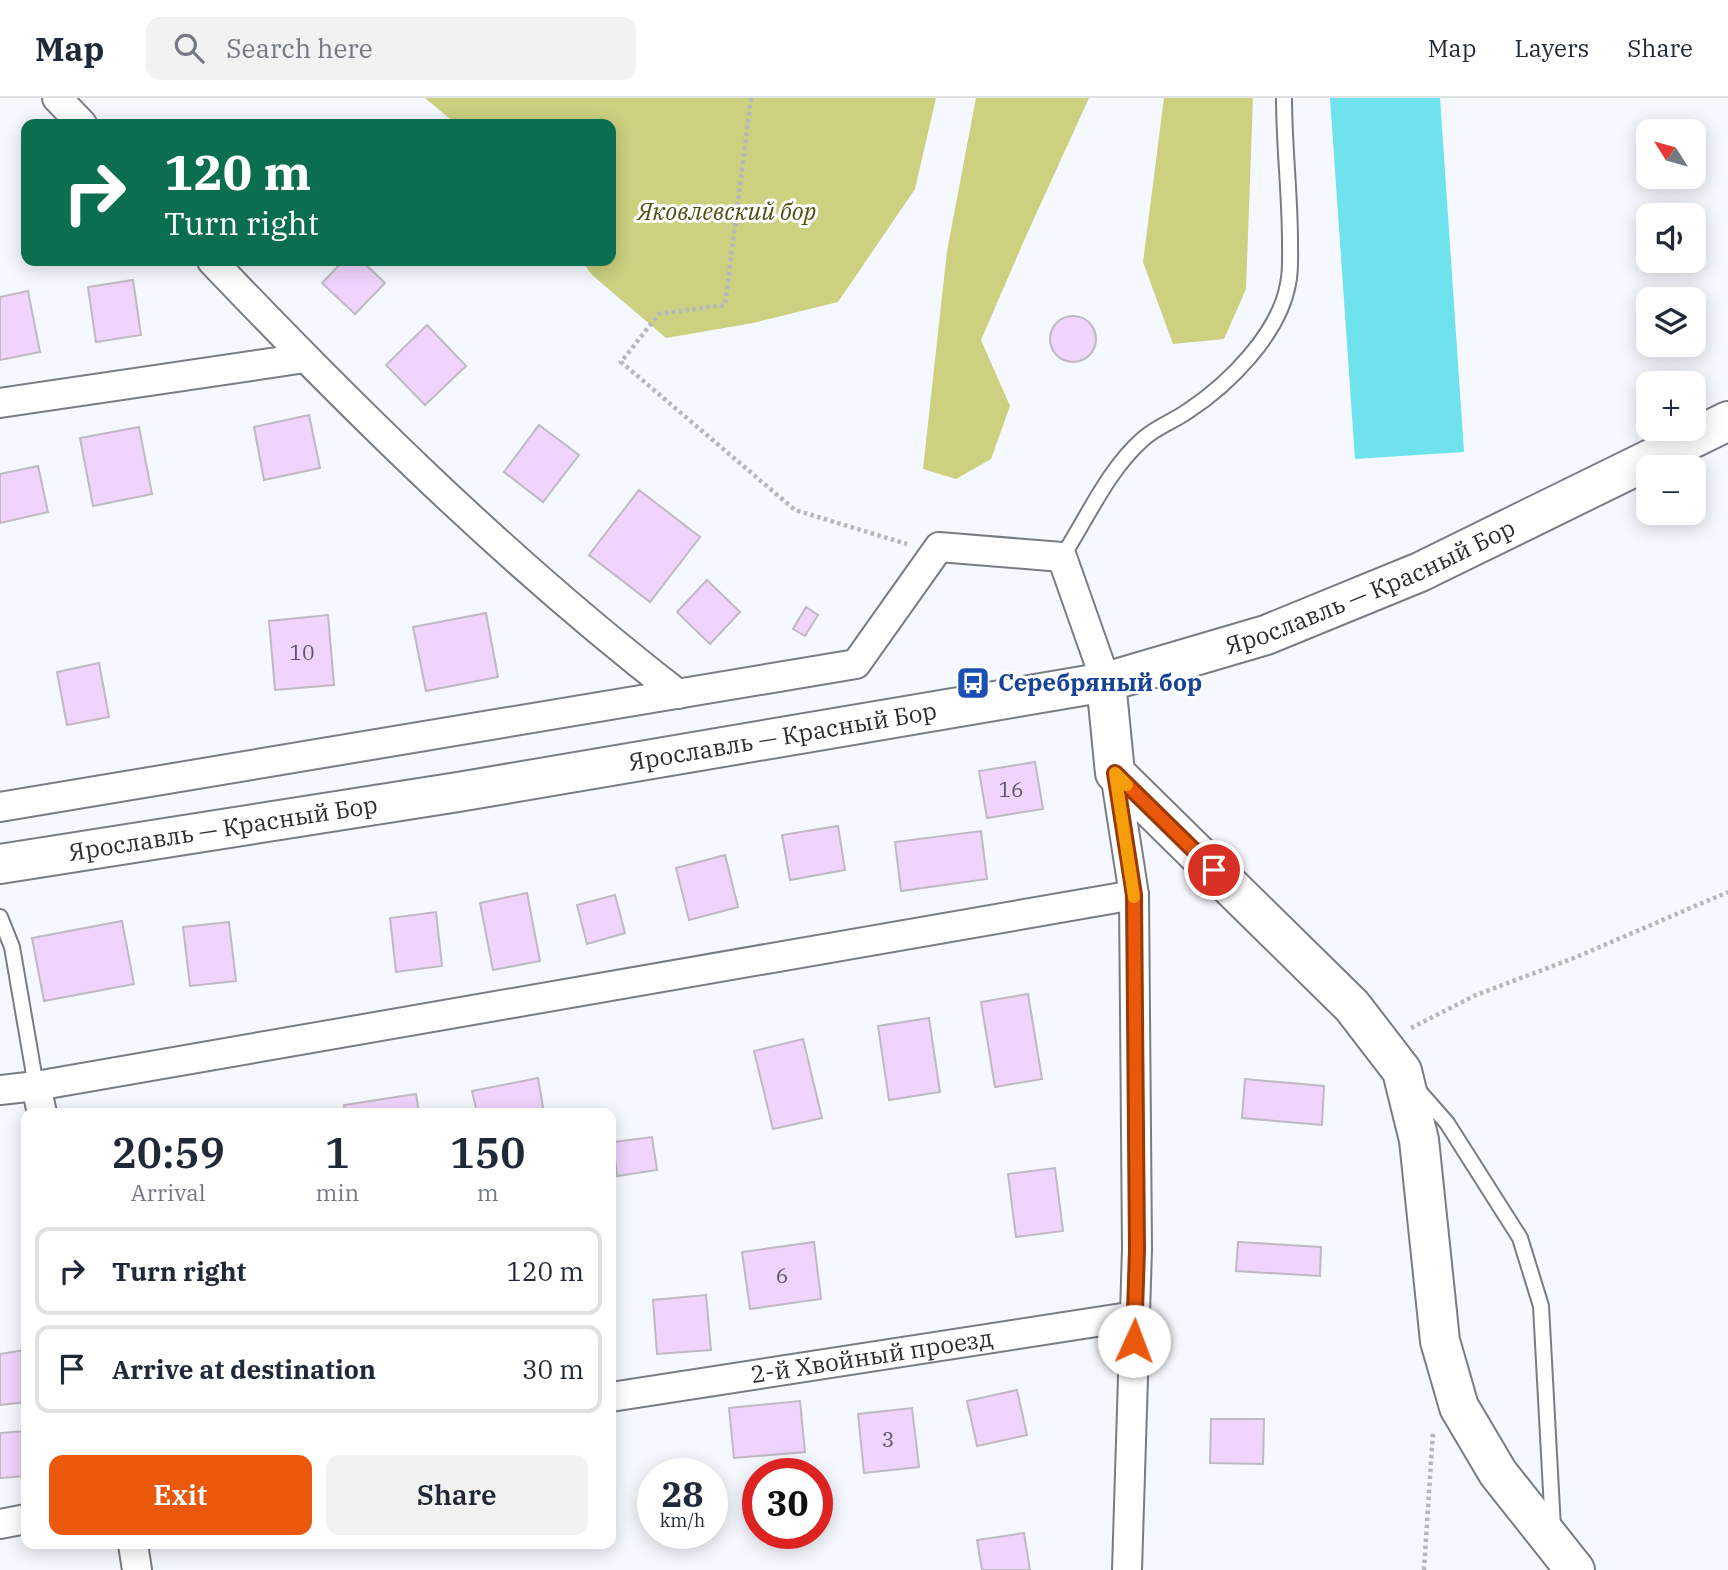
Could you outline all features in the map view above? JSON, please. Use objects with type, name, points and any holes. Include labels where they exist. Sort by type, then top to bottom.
[{"type":"street","points":[[57,98],[77,119]]},
{"type":"street","points":[[217,266],[305,358],[435,486],[618,648],[678,694]]},
{"type":"street","points":[[0,402],[305,358]]},
{"type":"street","name":"Ярославль — Красный Бор","points":[[0,864],[458,792],[1107,681],[1266,635],[1408,577],[1728,421]]},
{"type":"street","points":[[0,807],[856,664],[939,547],[1062,557],[1107,681],[1115,773],[1134,895],[1137,1250],[1126,1570]]},
{"type":"street","points":[[1115,773],[1352,1006],[1392,1058],[1419,1140],[1440,1341],[1459,1407],[1498,1473],[1565,1557]]},
{"type":"street","points":[[0,1090],[39,1100],[1134,895]]},
{"type":"street","name":"2-й Хвойный проезд","points":[[616,1396],[1135,1316]]},
{"type":"street","points":[[0,1524],[21,1520]]},
{"type":"street","points":[[134,1549],[137,1570]]},
{"type":"lane","points":[[1062,557],[1111,473],[1144,438],[1189,411],[1218,389],[1253,354],[1279,313],[1288,284],[1290,249],[1284,98]]},
{"type":"lane","points":[[0,917],[12,947],[39,1100]]},
{"type":"lane","points":[[1392,1058],[1447,1123],[1520,1238],[1541,1307],[1565,1557]]},
{"type":"path","points":[[751,98],[725,305],[659,314],[621,362],[795,510],[899,543],[939,547]]},
{"type":"path","points":[[1392,1058],[1476,995],[1574,958],[1728,892]]},
{"type":"path","points":[[1424,1570],[1434,1424]]},
{"type":"green space","name":"Яковлевский бор","points":[[425,98],[936,98],[915,189],[838,302],[753,323],[666,338],[592,275],[586,266],[616,266],[616,119],[450,119]]},
{"type":"green space","points":[[976,98],[1089,98],[981,340],[1010,406],[991,459],[956,479],[923,469],[947,251]]},
{"type":"green space","points":[[1164,98],[1253,98],[1246,289],[1224,339],[1173,344],[1143,262]]},
{"type":"water","points":[[1330,98],[1440,98],[1464,452],[1355,459]]},
{"type":"building","points":[[338,266],[367,266],[385,283],[355,314],[322,283]]},
{"type":"building","points":[[133,280],[141,335],[96,342],[88,287]]},
{"type":"building","points":[[28,291],[40,352],[0,360],[0,297]]},
{"type":"building","points":[[1073,316],[1090,322],[1096,339],[1090,356],[1073,362],[1056,356],[1050,339],[1056,322]]},
{"type":"building","points":[[427,325],[466,366],[425,405],[386,365]]},
{"type":"building","points":[[309,415],[320,468],[264,480],[254,427]]},
{"type":"building","points":[[539,425],[579,455],[543,502],[504,472]]},
{"type":"building","points":[[139,427],[152,494],[93,506],[80,438]]},
{"type":"building","points":[[38,466],[48,512],[0,523],[0,474]]},
{"type":"building","points":[[639,490],[700,537],[650,602],[589,555]]},
{"type":"building","points":[[707,580],[740,612],[710,644],[677,612]]},
{"type":"building","points":[[806,607],[818,615],[805,636],[793,629]]},
{"type":"building","points":[[486,613],[498,677],[426,691],[413,627]]},
{"type":"building","points":[[328,615],[334,685],[275,690],[269,621]]},
{"type":"building","points":[[99,663],[109,717],[67,725],[57,672]]},
{"type":"building","points":[[1035,762],[1043,809],[987,818],[979,771]]},
{"type":"building","points":[[838,826],[845,870],[790,880],[782,835]]},
{"type":"building","points":[[981,831],[987,879],[901,891],[895,842]]},
{"type":"building","points":[[725,855],[738,907],[689,920],[676,868]]},
{"type":"building","points":[[527,893],[540,961],[493,970],[480,903]]},
{"type":"building","points":[[615,895],[625,933],[587,944],[577,905]]},
{"type":"building","points":[[436,912],[442,966],[396,972],[390,918]]},
{"type":"building","points":[[122,921],[134,984],[44,1001],[32,938]]},
{"type":"building","points":[[229,922],[236,981],[190,986],[183,927]]},
{"type":"building","points":[[1028,994],[1042,1079],[995,1087],[981,1002]]},
{"type":"building","points":[[929,1018],[940,1092],[889,1100],[878,1026]]},
{"type":"building","points":[[803,1039],[822,1118],[773,1129],[754,1051]]},
{"type":"building","points":[[538,1078],[543,1108],[476,1108],[472,1091]]},
{"type":"building","points":[[1245,1079],[1324,1086],[1322,1125],[1242,1118]]},
{"type":"building","points":[[416,1094],[418,1108],[344,1108],[344,1105]]},
{"type":"building","points":[[652,1137],[657,1170],[617,1176],[616,1142]]},
{"type":"building","points":[[1055,1168],[1063,1231],[1016,1237],[1008,1174]]},
{"type":"building","points":[[814,1242],[821,1299],[750,1309],[742,1252]]},
{"type":"building","points":[[1238,1242],[1321,1247],[1320,1276],[1236,1271]]},
{"type":"building","points":[[706,1295],[711,1350],[657,1354],[653,1300]]},
{"type":"building","points":[[21,1351],[21,1403],[0,1405],[0,1354]]},
{"type":"building","points":[[1017,1390],[1027,1435],[977,1446],[967,1401]]},
{"type":"building","points":[[800,1401],[805,1452],[734,1458],[729,1408]]},
{"type":"building","points":[[912,1408],[919,1467],[864,1473],[858,1414]]},
{"type":"building","points":[[1211,1419],[1264,1419],[1263,1464],[1210,1463]]},
{"type":"building","points":[[21,1431],[21,1476],[0,1478],[0,1433]]},
{"type":"building","points":[[1024,1533],[1030,1570],[982,1570],[977,1540]]},
{"type":"slow traffic","points":[[1127,785],[1115,773],[1134,897]]},
{"type":"place","name":"Серебряный бор","points":[[973,683]]},
{"type":"route","points":[[1134,1341],[1137,1250],[1134,895],[1115,773],[1214,870]]}]
